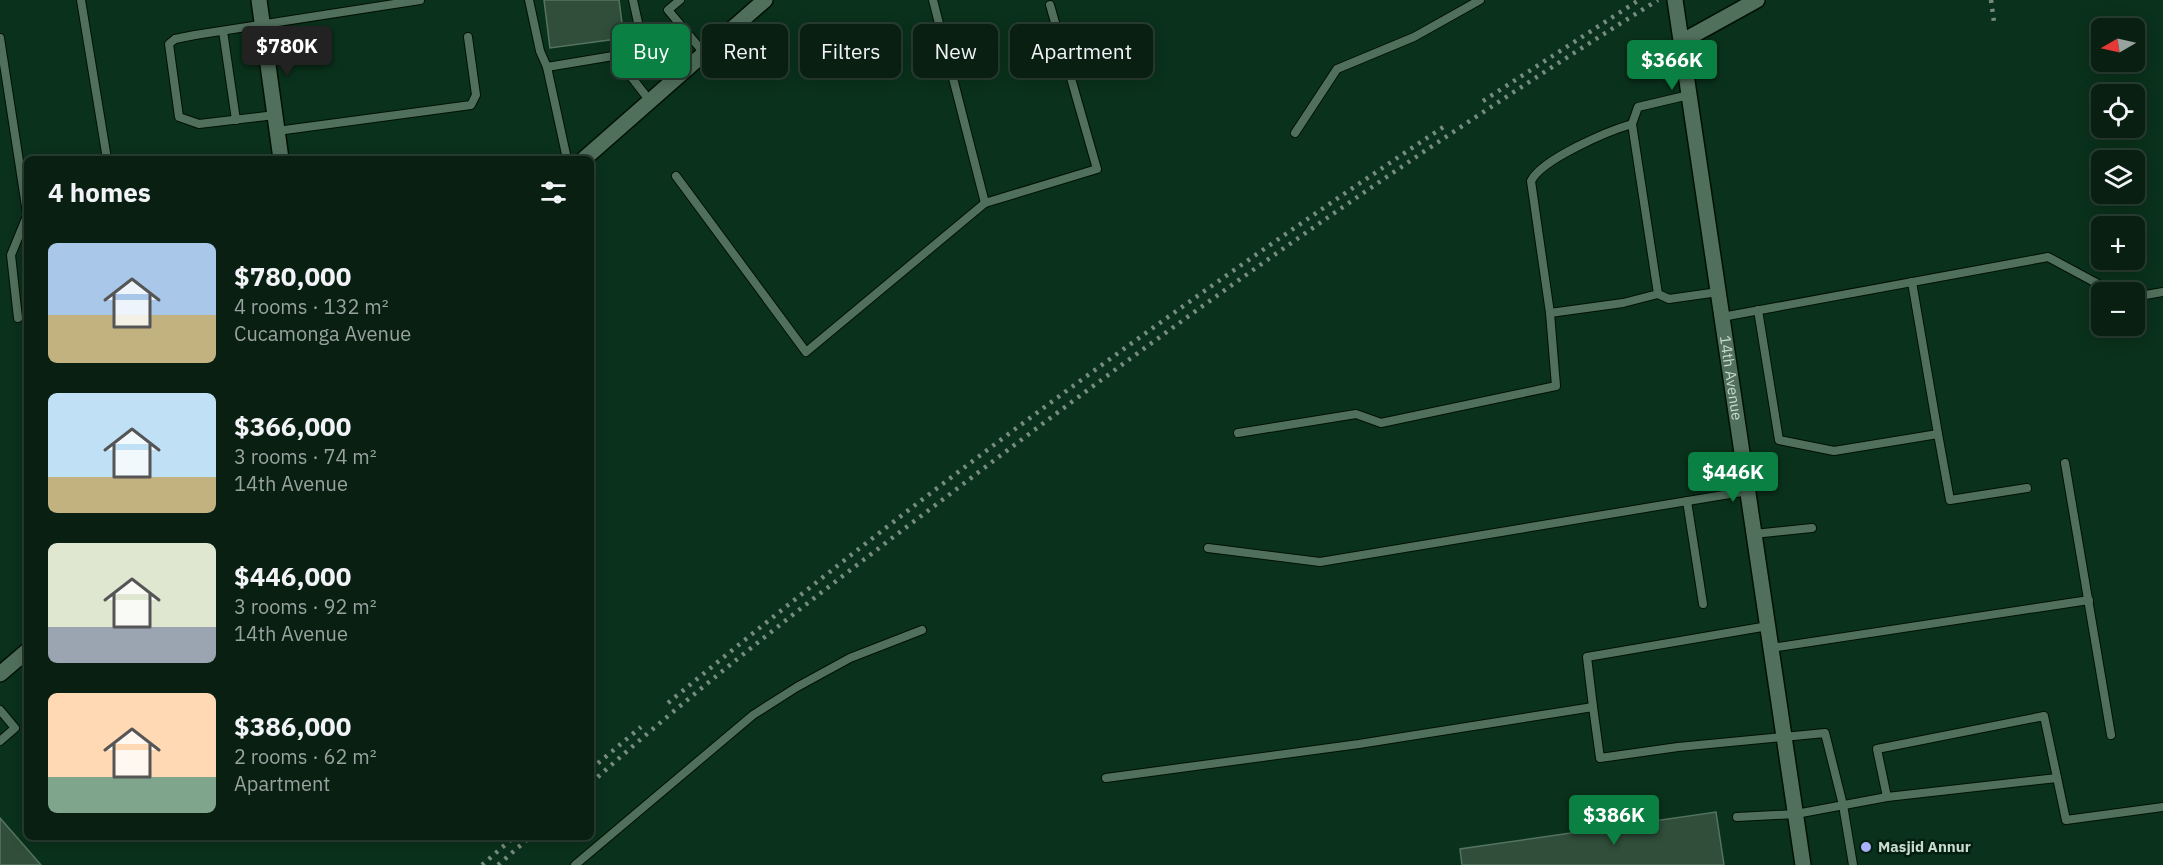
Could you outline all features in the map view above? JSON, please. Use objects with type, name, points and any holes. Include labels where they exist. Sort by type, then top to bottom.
[{"type":"main road","points":[[259,0],[281,156]]},
{"type":"main road","points":[[737,24],[765,0]]},
{"type":"main road","name":"14th Avenue","points":[[1675,0],[1803,865]]},
{"type":"main road","points":[[1681,42],[1757,0]]},
{"type":"main road","points":[[587,156],[702,55]]},
{"type":"main road","points":[[0,675],[24,654]]},
{"type":"lane","points":[[81,0],[107,156]]},
{"type":"lane","points":[[275,115],[199,124],[179,117],[169,44],[175,39],[420,0]]},
{"type":"lane","points":[[529,0],[540,51],[547,67],[566,156]]},
{"type":"lane","points":[[633,0],[638,24]]},
{"type":"lane","points":[[680,0],[668,10],[702,51]]},
{"type":"lane","points":[[933,0],[985,203]]},
{"type":"lane","points":[[1295,133],[1337,69],[1414,37],[1480,0]]},
{"type":"lane","points":[[676,176],[806,352],[985,203],[1097,169],[1050,5]]},
{"type":"lane","points":[[223,31],[236,120]]},
{"type":"lane","points":[[278,131],[471,105],[476,95],[468,37]]},
{"type":"lane","points":[[0,38],[24,194]]},
{"type":"lane","points":[[547,67],[612,56]]},
{"type":"lane","points":[[632,78],[650,101]]},
{"type":"lane","points":[[1658,294],[1632,124],[1638,107],[1689,95]]},
{"type":"lane","points":[[1238,433],[1356,414],[1381,423],[1556,386],[1550,313],[1531,181],[1534,174],[1544,165],[1613,129],[1632,124]]},
{"type":"lane","points":[[18,318],[11,255],[24,222]]},
{"type":"lane","points":[[1722,317],[2048,257],[2094,282]]},
{"type":"lane","points":[[1912,282],[1950,500],[2027,488]]},
{"type":"lane","points":[[1550,313],[1623,303],[1658,294],[1669,299],[1718,292]]},
{"type":"lane","points":[[2145,295],[2163,292]]},
{"type":"lane","points":[[1758,310],[1779,440],[1834,451],[1938,434]]},
{"type":"lane","points":[[2065,463],[2111,735]]},
{"type":"lane","points":[[1208,548],[1320,562],[1748,491]]},
{"type":"lane","points":[[1687,501],[1703,604]]},
{"type":"lane","points":[[1754,534],[1812,528]]},
{"type":"lane","points":[[1771,648],[2089,600]]},
{"type":"lane","points":[[1768,626],[1587,657],[1599,758],[1678,747],[1825,733],[1844,805],[1853,865]]},
{"type":"lane","points":[[575,865],[753,715],[797,687],[850,658],[922,630]]},
{"type":"lane","points":[[1106,778],[1359,744],[1593,707]]},
{"type":"lane","points":[[0,710],[15,728],[0,741]]},
{"type":"lane","points":[[1887,797],[1877,749],[2044,716],[2066,820],[2163,807]]},
{"type":"lane","points":[[1737,817],[1796,814],[1887,797],[2057,778]]},
{"type":"shaded area","points":[[0,0],[2163,0],[2163,865],[0,865]]},
{"type":"building","points":[[544,0],[619,0],[622,24],[612,24],[612,40],[550,48]]},
{"type":"building","points":[[1716,812],[1724,865],[1462,865],[1460,849]]},
{"type":"building","points":[[0,818],[41,865],[0,865]]},
{"type":"railway","points":[[1483,101],[1639,0]]},
{"type":"railway","points":[[594,780],[770,633],[1126,362],[1388,176],[1567,57],[1658,0]]},
{"type":"railway","points":[[1991,0],[1994,22]]},
{"type":"railway","points":[[668,703],[857,550],[1050,403],[1247,261],[1448,124]]},
{"type":"railway","points":[[594,766],[641,727]]},
{"type":"railway","points":[[482,865],[511,840]]},
{"type":"railway","points":[[498,865],[527,840]]},
{"type":"place","name":"Masjid Annur","points":[[1866,847]]}]
